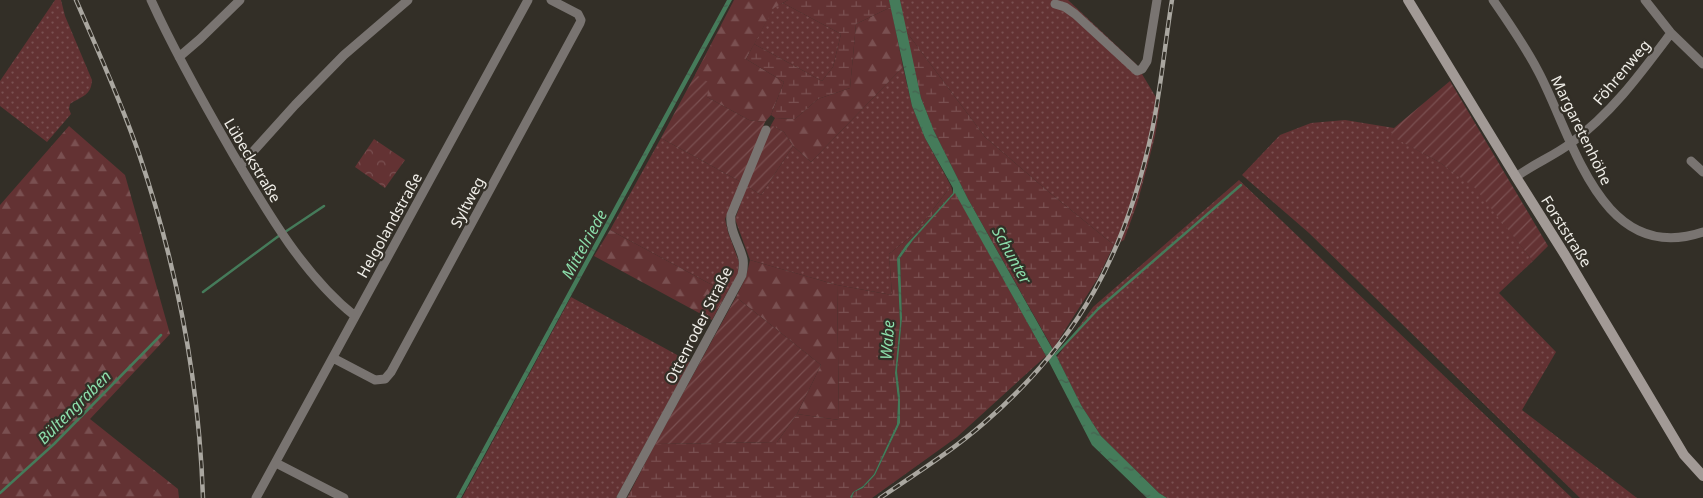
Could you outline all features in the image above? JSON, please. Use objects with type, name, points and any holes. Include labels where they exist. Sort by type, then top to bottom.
[{"type":"main road","name":"Forststraße","points":[[1408,0],[1565,254],[1684,455],[1703,476]]},
{"type":"street","name":"Lübeckstraße","points":[[151,0],[179,56],[240,166],[282,234],[342,306],[355,316]]},
{"type":"street","points":[[179,56],[200,39],[240,0]]},
{"type":"street","points":[[240,166],[295,105],[338,62],[408,0]]},
{"type":"street","name":"Helgolandstraße","points":[[256,498],[528,0]]},
{"type":"street","name":"Syltweg","points":[[332,358],[375,380],[385,379],[391,372],[580,23],[581,20],[578,14],[550,0]]},
{"type":"street","points":[[1055,4],[1065,7],[1075,14],[1137,71],[1142,69],[1148,61],[1156,0]]},
{"type":"street","name":"Margaretenhöhe","points":[[1493,0],[1516,32],[1539,71],[1570,144],[1602,201],[1622,221],[1645,233],[1664,237],[1685,237],[1703,232]]},
{"type":"street","points":[[1645,0],[1671,33],[1703,64]]},
{"type":"street","name":"Föhrenweg","points":[[1516,177],[1570,144],[1601,118],[1637,79],[1671,33]]},
{"type":"street","name":"Ottenroder Straße","points":[[621,498],[742,275],[744,261],[730,220],[766,130]]},
{"type":"street","points":[[1691,161],[1703,172]]},
{"type":"street","points":[[276,463],[344,498]]},
{"type":"green space","points":[[55,0],[61,0],[65,16],[92,80],[88,93],[70,104],[71,114],[47,142],[0,106],[0,81]]},
{"type":"green space","points":[[734,0],[788,0],[774,8],[746,59],[784,82],[771,115],[765,122],[749,120],[707,97],[695,75]]},
{"type":"green space","points":[[788,0],[889,0],[891,7],[856,24],[850,88],[818,99],[795,119],[775,118],[771,115],[784,82],[746,59],[754,44],[822,81],[833,67],[841,34],[783,3]]},
{"type":"green space","points":[[900,0],[1068,0],[1136,64],[1160,104],[1155,136],[1146,171],[1124,240],[1114,245],[985,137],[905,30]]},
{"type":"green space","points":[[783,3],[841,34],[833,67],[822,81],[754,44],[774,7]]},
{"type":"green space","points":[[891,7],[903,67],[811,162],[793,146],[784,132],[771,125],[775,118],[795,119],[818,99],[850,88],[856,24]]},
{"type":"green space","points":[[722,25],[696,75],[710,83],[707,97],[749,120],[765,122],[741,182],[661,138]]},
{"type":"green space","points":[[905,30],[985,137],[1114,245],[1098,278],[1053,349],[968,199],[934,131],[921,98]]},
{"type":"green space","points":[[903,67],[912,106],[925,138],[951,186],[915,233],[889,254],[892,295],[837,285],[750,260],[735,219],[747,186],[761,195],[793,146],[811,162]]},
{"type":"green space","points":[[1450,81],[1548,246],[1533,261],[1475,188],[1439,162],[1391,136],[1394,128]]},
{"type":"green space","points":[[1345,120],[1394,128],[1392,136],[1439,162],[1476,188],[1533,261],[1499,293],[1556,352],[1522,410],[1637,498],[1580,498],[1309,233],[1242,175],[1280,135],[1311,123]]},
{"type":"green space","points":[[771,125],[784,132],[793,146],[761,195],[747,186]]},
{"type":"green space","points":[[69,126],[125,175],[170,334],[90,419],[178,489],[179,498],[0,498],[0,205]]},
{"type":"green space","points":[[661,138],[741,182],[725,219],[739,262],[738,274],[727,293],[610,230]]},
{"type":"green space","points":[[374,139],[405,160],[385,188],[355,167]]},
{"type":"green space","points":[[1239,180],[1572,498],[1167,498],[1159,493],[1101,436],[1081,405],[1057,357],[1093,307]]},
{"type":"green space","points":[[951,186],[953,193],[906,245],[897,258],[900,323],[895,373],[898,400],[897,424],[874,474],[863,486],[853,492],[851,498],[627,498],[655,444],[777,442],[797,414],[839,420],[837,285],[892,295],[889,254],[915,233]]},
{"type":"green space","points":[[955,192],[1046,356],[957,437],[872,498],[852,498],[854,492],[863,488],[875,475],[900,423],[897,371],[902,318],[900,258],[913,240]]},
{"type":"green space","points":[[610,230],[727,293],[712,320],[594,256]]},
{"type":"green space","points":[[750,260],[837,285],[839,420],[797,414],[821,365],[736,297],[746,277]]},
{"type":"green space","points":[[571,297],[690,362],[616,498],[462,498]]},
{"type":"green space","points":[[736,297],[821,365],[797,414],[777,442],[655,444]]},
{"type":"water","points":[[727,0],[732,0],[461,498],[456,498]]},
{"type":"water","points":[[889,0],[900,0],[921,98],[934,131],[968,199],[1057,357],[1081,405],[1101,436],[1159,493],[1167,498],[1147,498],[1092,445],[1046,356],[955,193],[913,240],[900,258],[902,318],[897,371],[900,423],[875,475],[863,488],[854,492],[852,498],[850,497],[853,492],[863,486],[874,474],[897,424],[898,400],[895,373],[900,323],[897,258],[906,245],[953,193],[953,188],[925,138],[912,106]]},
{"type":"waterway","points":[[1054,356],[1098,309],[1241,185]]},
{"type":"waterway","name":"Bültengraben","points":[[285,232],[324,206]]},
{"type":"waterway","name":"Bültengraben","points":[[203,292],[280,235]]},
{"type":"waterway","name":"Bültengraben","points":[[0,493],[54,444],[161,335]]},
{"type":"railway","points":[[76,0],[132,134],[152,196],[175,281],[184,324],[197,410],[203,498]]},
{"type":"railway","points":[[880,498],[959,443],[1017,392],[1047,360],[1094,292],[1128,216],[1141,175],[1155,115],[1172,0]]},
{"type":"water label","name":"Mittelriede","points":[[584,244]]},
{"type":"water label","name":"Schunter","points":[[1012,255]]},
{"type":"water label","name":"Wabe","points":[[887,340]]}]
